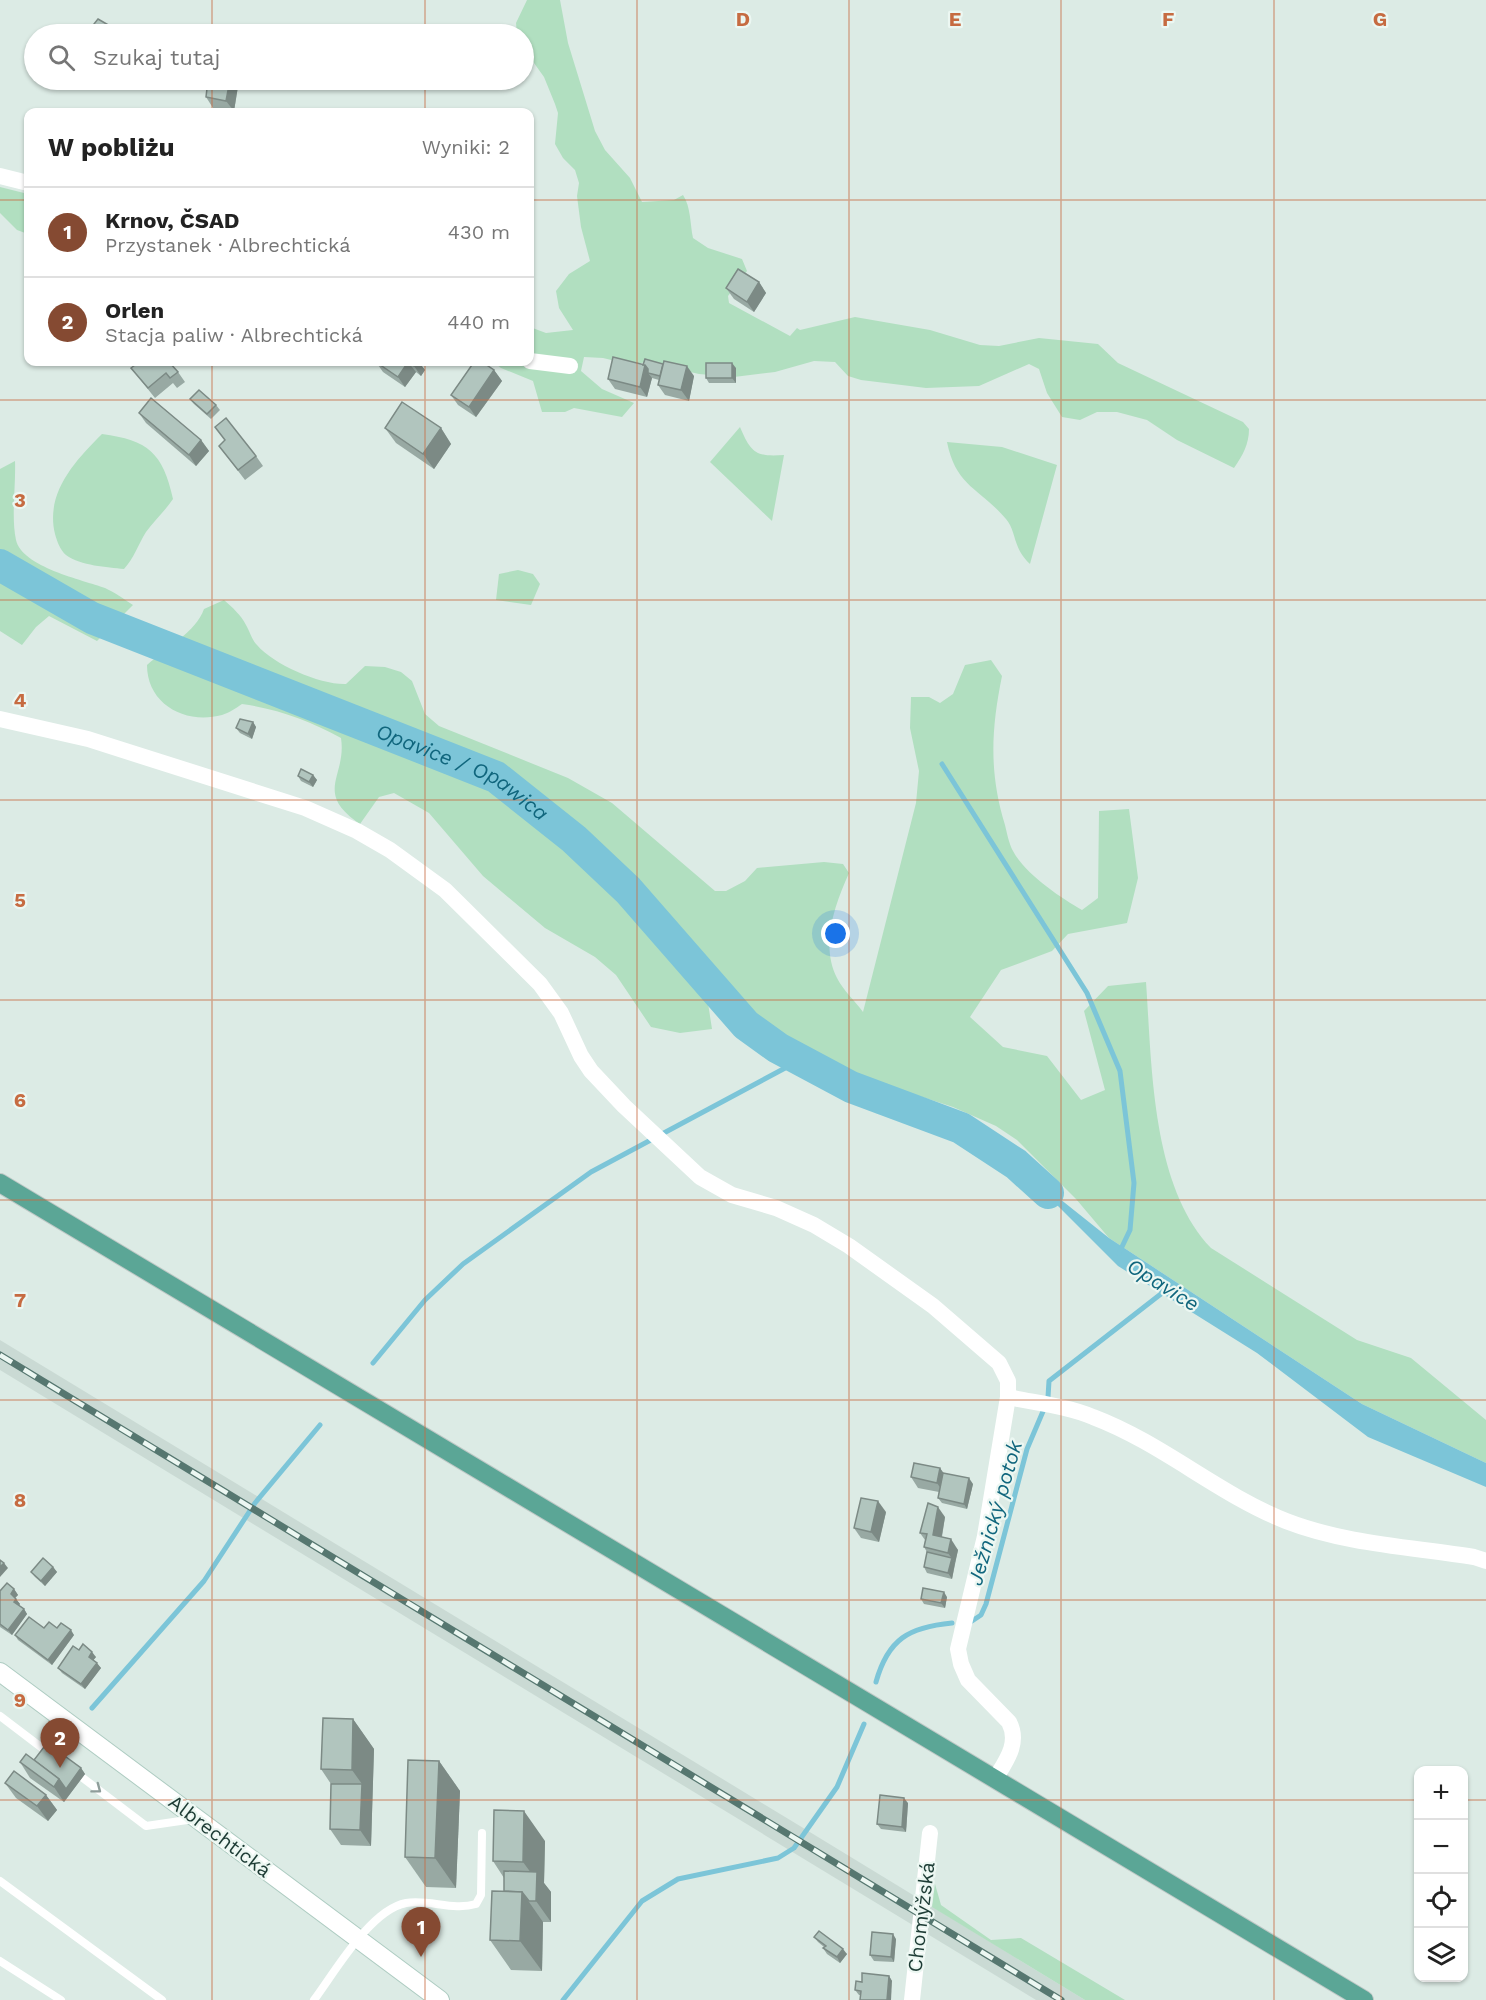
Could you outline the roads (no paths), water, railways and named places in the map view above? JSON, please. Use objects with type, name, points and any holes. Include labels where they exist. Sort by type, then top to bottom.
[{"type":"main road","points":[[0,1183],[1364,2000]]},
{"type":"main road","name":"Albrechtická","points":[[0,1672],[440,2000]]},
{"type":"street","points":[[0,176],[24,182]]},
{"type":"street","points":[[534,362],[570,366]]},
{"type":"street","points":[[0,720],[88,739],[305,808],[357,831],[390,850],[420,870],[460,903],[540,984],[561,1013],[581,1056],[591,1071],[679,1160],[715,1187],[776,1208],[814,1225],[849,1246],[933,1306],[999,1363],[1008,1381],[1008,1397],[985,1536],[958,1642],[960,1664],[968,1680],[1009,1722],[1013,1731],[1012,1749],[995,1779]]},
{"type":"street","points":[[1008,1397],[1100,1419],[1160,1451],[1254,1508],[1287,1522],[1335,1535],[1474,1557],[1486,1561]]},
{"type":"street","name":"Chomýžská","points":[[912,2000],[930,1833]]},
{"type":"lane","points":[[0,1716],[55,1758]]},
{"type":"lane","points":[[64,1764],[146,1826],[196,1819]]},
{"type":"lane","points":[[314,2000],[359,1940],[383,1913],[407,1903],[465,1907],[476,1904],[481,1895],[483,1833]]},
{"type":"lane","points":[[0,1881],[162,2000]]},
{"type":"lane","points":[[0,1960],[61,2000]]},
{"type":"water","name":"Opavice","points":[[1016,1164],[1109,1238],[1362,1404],[1486,1463],[1486,1487],[1368,1437],[1257,1353],[1118,1266]]},
{"type":"waterway","name":"Opavice / Opawica","points":[[0,565],[92,618],[496,777],[574,839],[628,890],[746,1025],[778,1048],[851,1087],[961,1128],[1016,1164],[1048,1193]]},
{"type":"waterway","points":[[942,764],[1087,993],[1120,1071],[1134,1183],[1130,1230],[1119,1253]]},
{"type":"waterway","points":[[373,1363],[425,1300],[463,1264],[591,1172],[802,1059]]},
{"type":"waterway","name":"Ježnický potok","points":[[1048,1397],[1049,1381],[1166,1290]]},
{"type":"waterway","name":"Ježnický potok","points":[[972,1621],[981,1615],[986,1604],[1027,1449],[1044,1409]]},
{"type":"waterway","points":[[92,1708],[204,1581],[255,1503],[320,1425]]},
{"type":"waterway","name":"Ježnický potok","points":[[876,1682],[887,1655],[902,1638],[924,1628],[952,1623]]},
{"type":"waterway","name":"Ježnický potok","points":[[563,2000],[642,1901],[678,1879],[778,1858],[794,1848],[837,1787],[864,1724]]},
{"type":"railway","points":[[0,1355],[1061,2000]]},
{"type":"place","name":"Orlen","points":[[60,1768]]},
{"type":"place","name":"Krnov, ČSAD","points":[[421,1957]]}]
